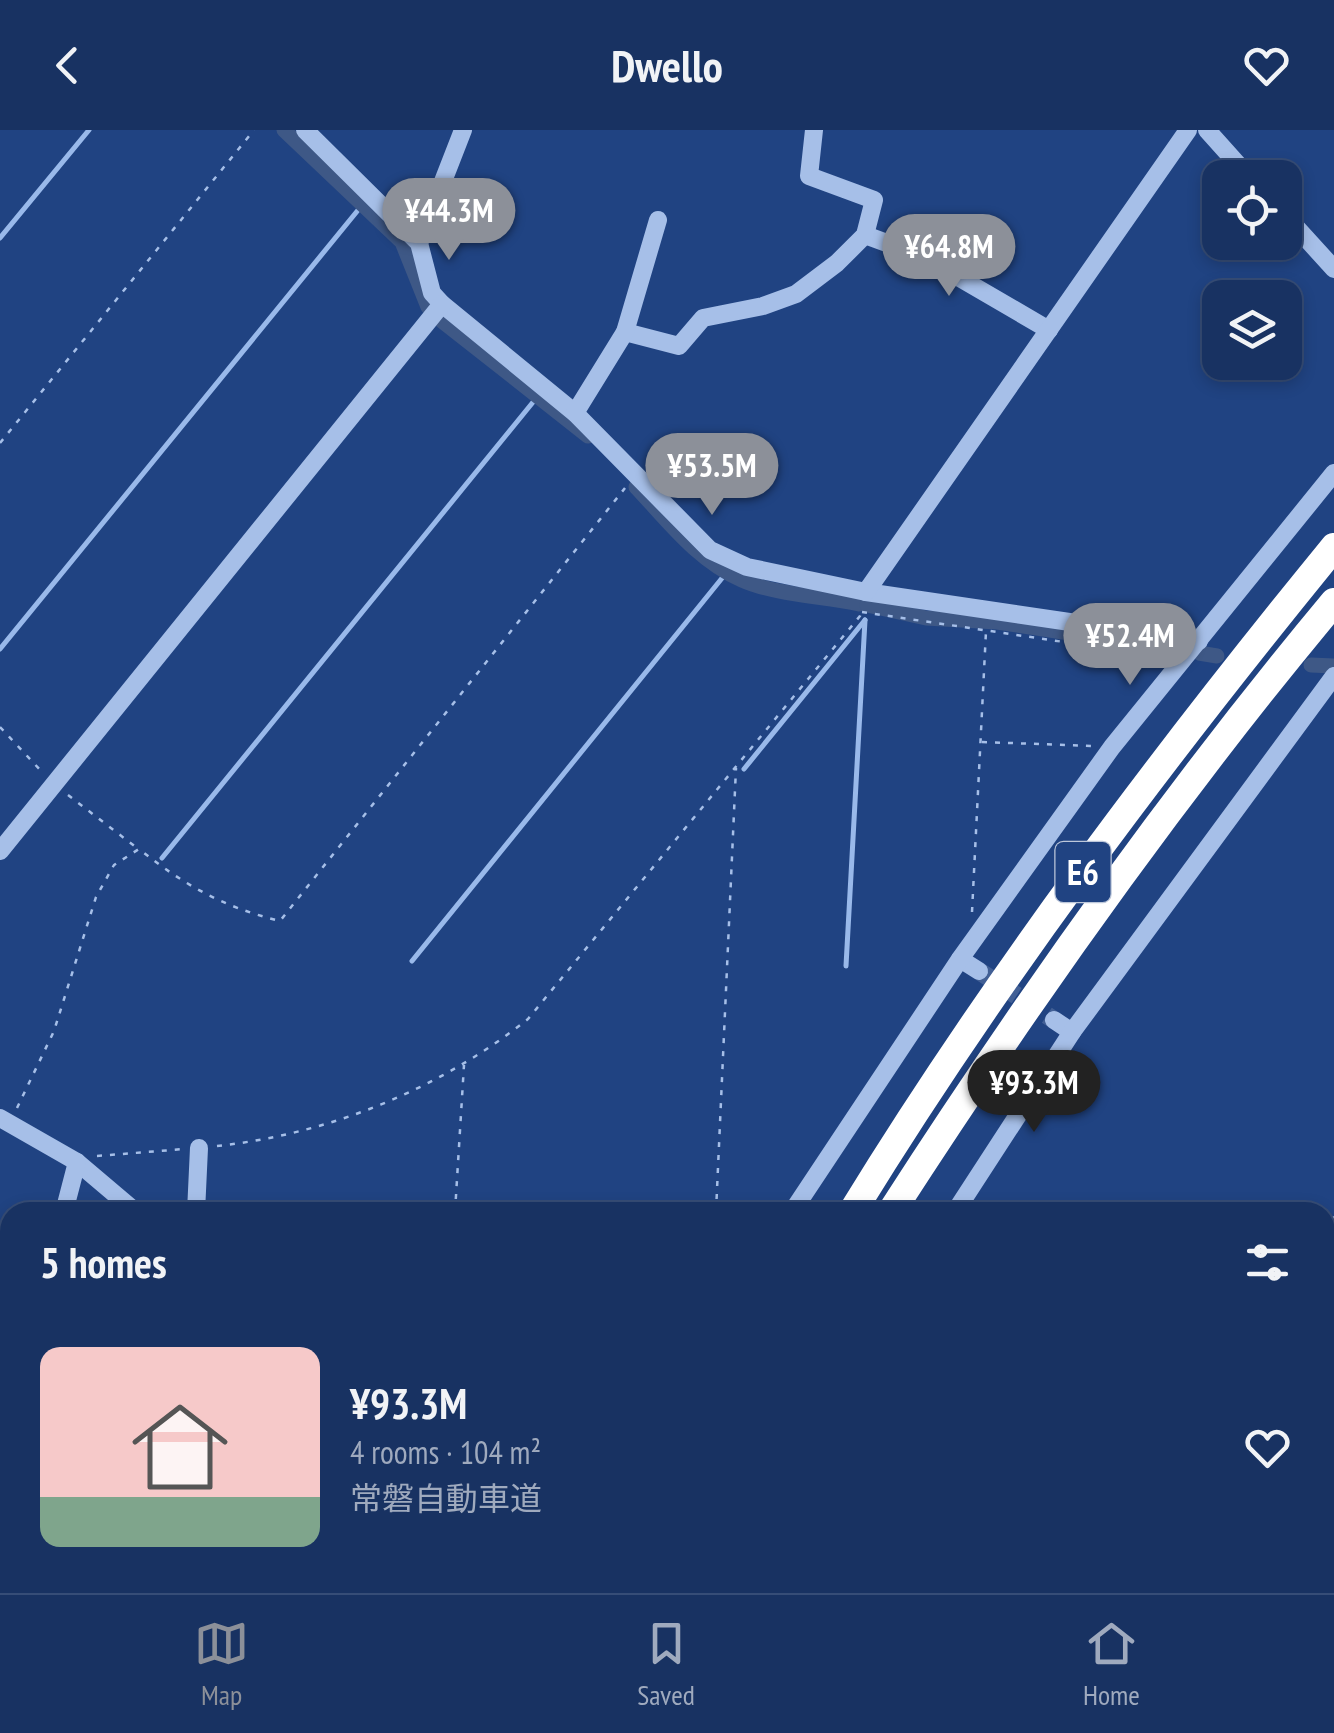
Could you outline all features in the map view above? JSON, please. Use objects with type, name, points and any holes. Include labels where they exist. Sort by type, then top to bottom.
[{"type":"highway","name":"E6","points":[[859,1202],[985,1010],[1113,830],[1334,547]]},
{"type":"highway","name":"E6","points":[[898,1202],[1140,849],[1334,602]]},
{"type":"street","points":[[305,130],[418,243],[432,293],[442,304],[576,413],[710,550],[747,567],[866,592],[1199,641]]},
{"type":"street","points":[[418,243],[463,130]]},
{"type":"street","points":[[625,332],[679,346],[703,318],[762,306],[796,294],[865,235],[874,200],[809,176],[814,130]]},
{"type":"street","points":[[866,592],[1188,130]]},
{"type":"street","points":[[1207,130],[1234,160]]},
{"type":"street","points":[[576,413],[625,332],[658,220]]},
{"type":"street","points":[[1302,234],[1334,269]]},
{"type":"street","points":[[865,235],[922,256],[1049,330]]},
{"type":"street","points":[[0,852],[442,304]]},
{"type":"street","points":[[799,1202],[965,952],[1112,747],[1334,473]]},
{"type":"street","points":[[962,1202],[1072,1032],[1334,676]]},
{"type":"street","points":[[965,952],[979,971]]},
{"type":"street","points":[[1054,1020],[1072,1032]]},
{"type":"street","points":[[4,1120],[77,1162],[124,1202]]},
{"type":"street","points":[[196,1202],[199,1148]]},
{"type":"street","points":[[67,1202],[77,1162]]},
{"type":"path","points":[[0,443],[254,130]]},
{"type":"path","points":[[0,726],[55,786],[186,886],[232,909],[280,921],[636,474]]},
{"type":"path","points":[[77,1162],[91,1156],[266,1141],[393,1104],[464,1064],[528,1018],[861,612],[866,592]]},
{"type":"path","points":[[861,612],[1184,660]]},
{"type":"path","points":[[965,952],[986,629]]},
{"type":"path","points":[[980,742],[1112,747]]},
{"type":"path","points":[[716,1202],[736,767]]},
{"type":"path","points":[[4,1120],[54,1031],[96,897],[114,864],[138,849]]},
{"type":"path","points":[[456,1202],[464,1064]]},
{"type":"waterway","points":[[0,238],[89,130]]},
{"type":"waterway","points":[[284,130],[402,242],[428,307]]},
{"type":"waterway","points":[[0,649],[363,204]]},
{"type":"waterway","points":[[442,321],[588,436]]},
{"type":"waterway","points":[[162,858],[538,396]]},
{"type":"waterway","points":[[636,487],[684,539],[726,572],[769,589],[859,604]]},
{"type":"waterway","points":[[412,961],[727,572]]},
{"type":"waterway","points":[[867,605],[926,618],[997,622],[1180,650]]},
{"type":"waterway","points":[[744,769],[865,620]]},
{"type":"waterway","points":[[846,966],[865,620]]},
{"type":"waterway","points":[[1199,653],[1217,656]]},
{"type":"waterway","points":[[1311,665],[1334,666]]},
{"type":"tunnel","points":[[979,971],[1054,1020]]}]
